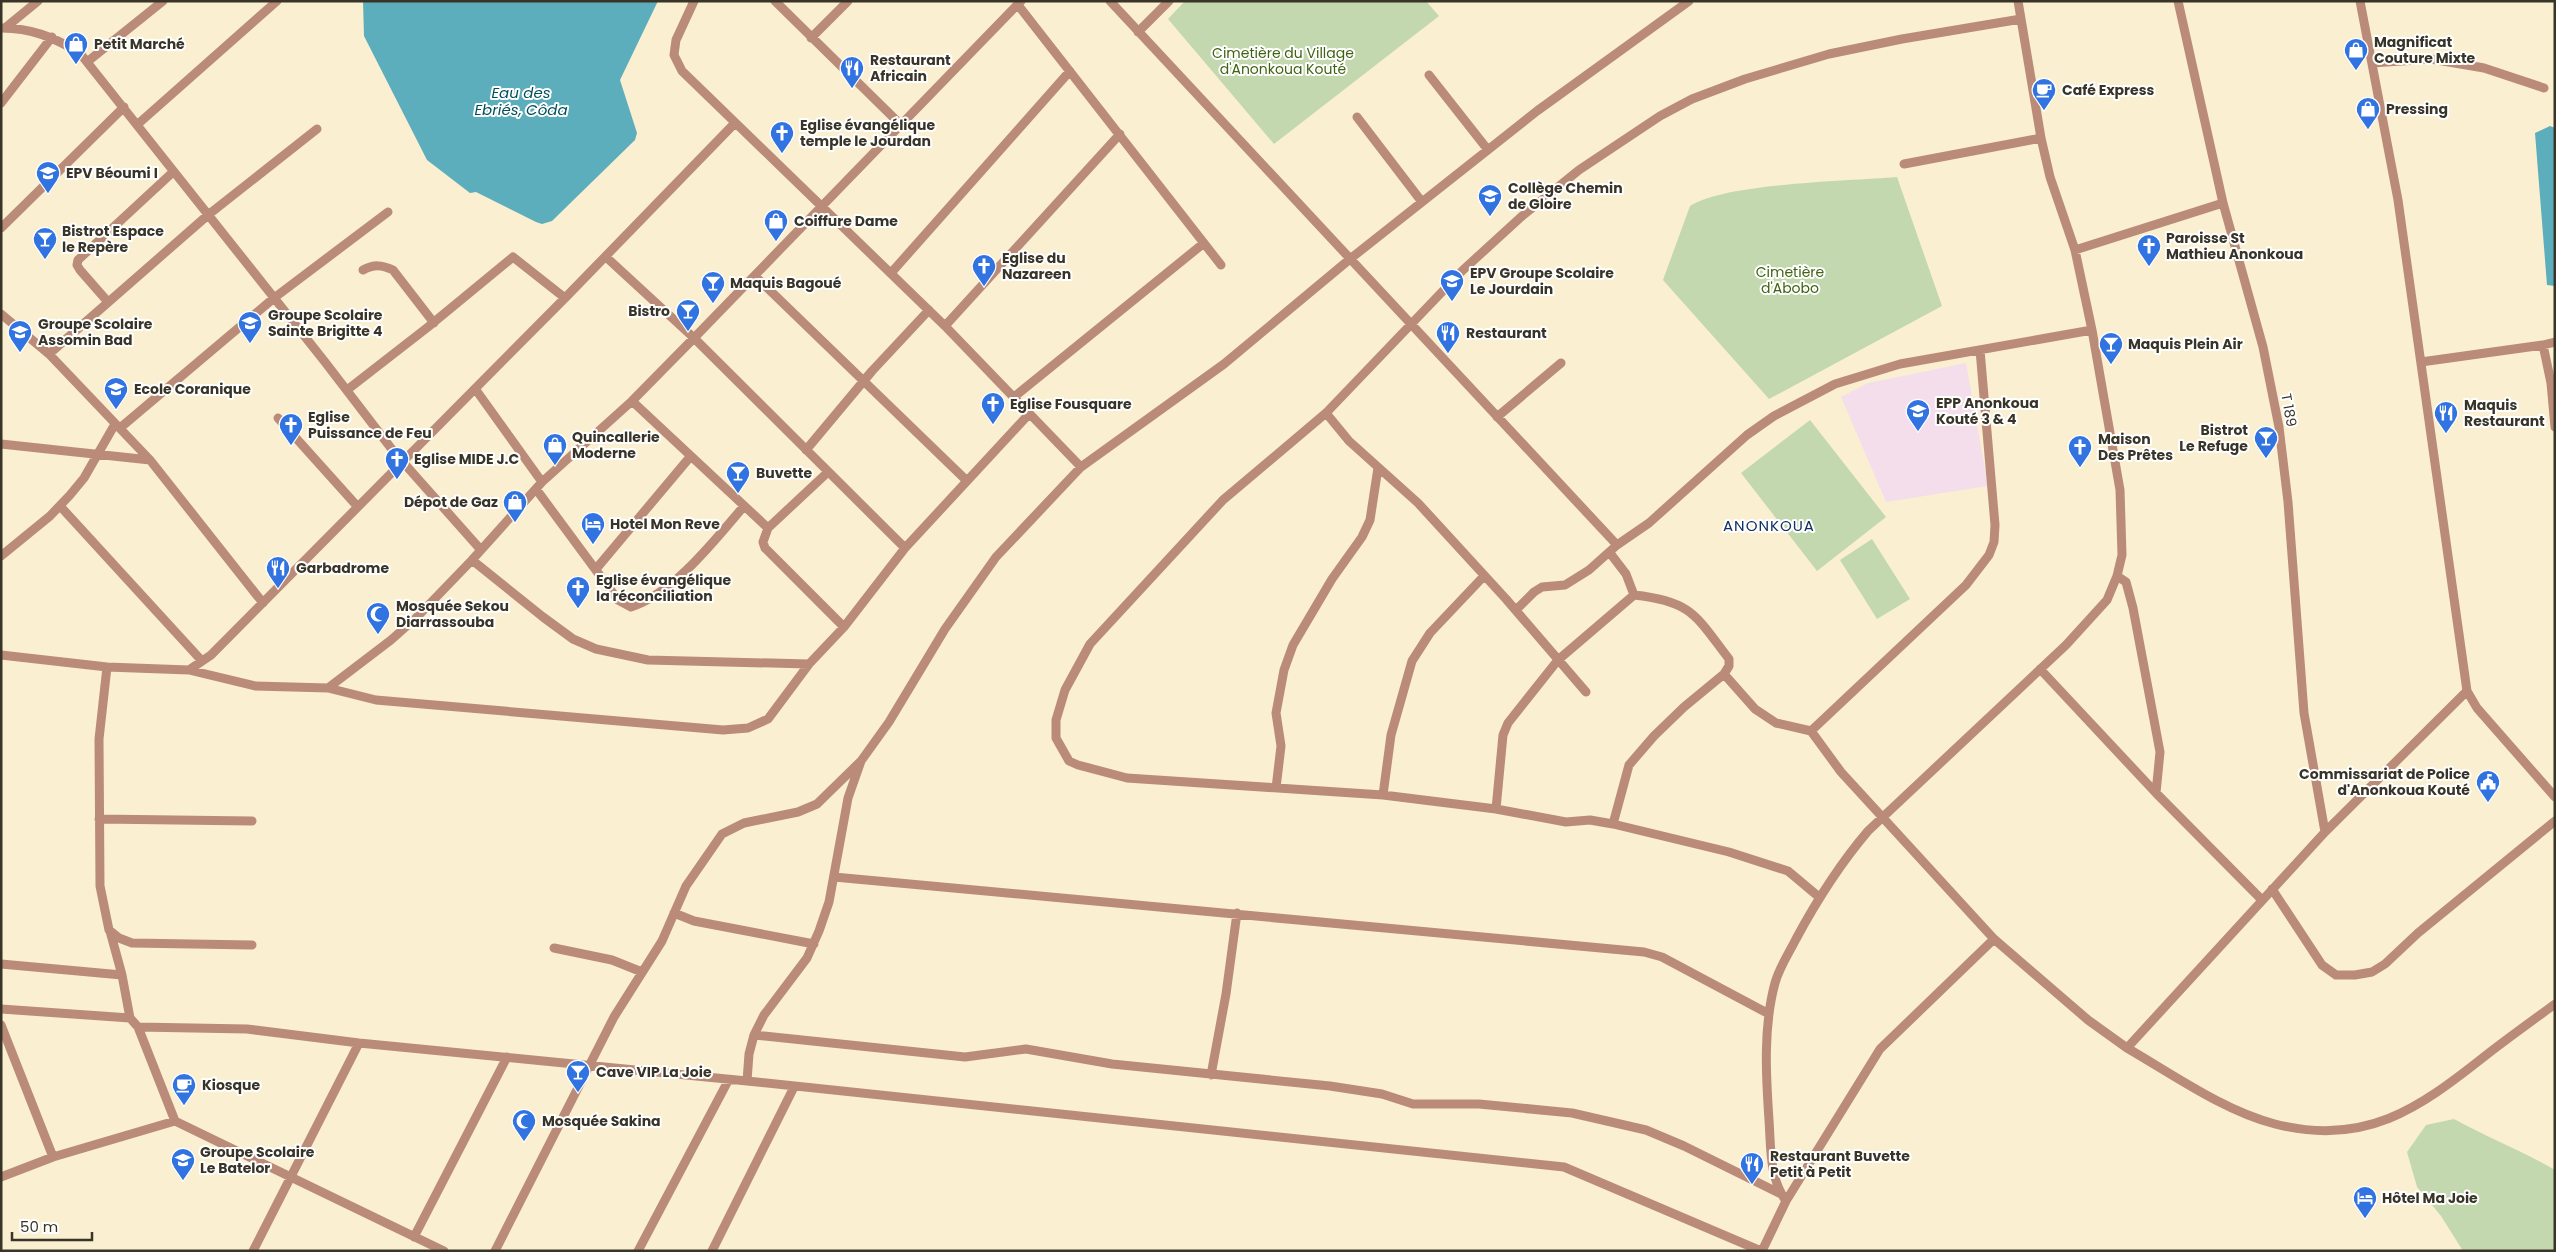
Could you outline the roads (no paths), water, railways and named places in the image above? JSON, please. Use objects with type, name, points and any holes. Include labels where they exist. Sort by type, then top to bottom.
[{"type":"street","points":[[3,28],[38,1]]},
{"type":"street","points":[[87,62],[162,1]]},
{"type":"street","points":[[138,124],[277,1]]},
{"type":"street","points":[[694,1],[676,40],[674,55],[682,71],[734,124],[946,326],[1080,467]]},
{"type":"street","points":[[775,1],[900,124]]},
{"type":"street","points":[[811,38],[848,1]]},
{"type":"street","points":[[1110,1],[1617,546]]},
{"type":"street","points":[[1138,32],[1169,1]]},
{"type":"street","points":[[495,1251],[587,1066],[614,1017],[662,941],[686,886],[722,834],[744,823],[798,812],[817,804],[861,761],[889,722],[945,629],[996,557],[1080,467],[1224,364],[1350,259],[1537,111],[1689,1]]},
{"type":"street","points":[[1784,1198],[1772,1172],[1766,1076],[1769,1014],[1775,983],[1780,969],[1819,897],[1846,857],[1883,816],[2040,669],[2107,600],[2117,576],[2122,555],[2120,490],[2092,330],[2075,250],[2050,177],[2041,138],[2018,1]]},
{"type":"street","name":"T 189","points":[[2178,1],[2223,203],[2263,347],[2279,427],[2288,502],[2304,713],[2325,832]]},
{"type":"street","points":[[2360,1],[2398,200],[2467,691],[2477,708],[2555,796]]},
{"type":"street","points":[[328,688],[418,616],[539,486],[632,401],[1020,3],[1070,71],[1221,265]]},
{"type":"street","points":[[1819,897],[1788,872],[1729,852],[1590,820],[1566,822],[1496,809],[1383,795],[1127,778],[1078,765],[1068,760],[1056,738],[1056,720],[1065,690],[1090,644],[1223,500],[1326,413],[1463,270],[1546,196],[1579,170],[1660,116],[1692,99],[1745,79],[1829,54],[2021,19]]},
{"type":"street","points":[[3,28],[26,29],[52,37],[79,52],[138,124],[401,461],[481,550]]},
{"type":"street","points":[[1,103],[52,37]]},
{"type":"street","points":[[2372,63],[2431,59],[2484,68],[2544,88]]},
{"type":"street","points":[[891,273],[1070,71]]},
{"type":"street","points":[[1429,75],[1488,150]]},
{"type":"street","points":[[1,228],[124,107]]},
{"type":"street","points":[[1357,118],[1422,202]]},
{"type":"street","points":[[189,670],[211,655],[401,461],[476,390],[734,124]]},
{"type":"street","points":[[49,354],[208,215],[317,129]]},
{"type":"street","points":[[946,326],[1120,134]]},
{"type":"street","points":[[1904,164],[2041,138]]},
{"type":"street","points":[[108,302],[80,270],[77,265],[78,260],[174,172]]},
{"type":"street","points":[[2075,250],[2223,203]]},
{"type":"street","points":[[1,556],[60,506],[84,478],[95,455],[118,426],[274,298],[388,212]]},
{"type":"street","points":[[1014,397],[1204,243]]},
{"type":"street","points":[[347,390],[434,323],[513,256],[565,298]]},
{"type":"street","points":[[606,256],[694,338],[905,548]]},
{"type":"street","points":[[364,270],[372,266],[384,266],[393,270],[434,323]]},
{"type":"street","points":[[755,276],[966,480]]},
{"type":"street","points":[[806,450],[865,383],[872,371],[929,310]]},
{"type":"street","points":[[1,314],[49,354],[150,460],[263,603]]},
{"type":"street","points":[[1516,610],[1534,592],[1542,587],[1565,585],[1574,581],[1649,523],[1747,435],[1774,416],[1835,384],[1900,364],[2092,330]]},
{"type":"street","points":[[2421,362],[2555,342]]},
{"type":"street","points":[[2543,344],[2555,427]]},
{"type":"street","points":[[1811,731],[1966,585],[1981,567],[1994,542],[1992,472],[1980,350]]},
{"type":"street","points":[[1497,417],[1561,362]]},
{"type":"street","points":[[476,390],[539,486],[623,605],[631,607],[644,603],[666,588],[705,552],[744,506]]},
{"type":"street","points":[[632,401],[768,528]]},
{"type":"street","points":[[1326,413],[1349,441],[1404,489],[1516,610],[1586,692]]},
{"type":"street","points":[[1,655],[107,667],[189,670],[255,686],[328,688],[376,700],[723,730],[748,728],[768,719],[809,664],[844,627],[905,548],[1029,414]]},
{"type":"street","points":[[278,418],[357,506]]},
{"type":"street","points":[[1,444],[150,460]]},
{"type":"street","points":[[596,569],[690,457]]},
{"type":"street","points":[[1276,788],[1281,746],[1276,713],[1284,670],[1293,645],[1332,579],[1362,537],[1370,520],[1378,468]]},
{"type":"street","points":[[828,472],[768,528],[763,542],[765,548],[844,627]]},
{"type":"street","points":[[60,506],[202,661]]},
{"type":"street","points":[[1610,553],[1626,574],[1634,595]]},
{"type":"street","points":[[472,560],[573,639],[596,649],[648,660],[809,664]]},
{"type":"street","points":[[1383,795],[1391,735],[1412,662],[1430,633],[1484,576]]},
{"type":"street","points":[[2117,576],[2126,582],[2133,608],[2160,752],[2156,793]]},
{"type":"street","points":[[1496,809],[1503,735],[1508,723],[1558,660],[1634,595],[1652,596],[1686,607],[1729,659],[1729,666],[1724,674],[1684,707],[1654,736],[1629,765],[1613,824]]},
{"type":"street","points":[[107,667],[99,739],[100,886],[109,930],[122,975],[130,1018],[138,1027],[175,1121]]},
{"type":"street","points":[[2040,669],[2156,793],[2261,899]]},
{"type":"street","points":[[1724,674],[1755,708],[1776,724],[1811,731],[1841,772],[1994,938],[2088,1020],[2127,1048],[2226,1104],[2274,1124],[2323,1132],[2366,1126],[2410,1110],[2439,1093],[2555,1004]]},
{"type":"street","points":[[2127,1048],[2261,899],[2325,832],[2467,691]]},
{"type":"street","points":[[747,1081],[749,1054],[754,1035],[764,1015],[807,958],[829,902],[848,798],[861,761]]},
{"type":"street","points":[[99,819],[252,821]]},
{"type":"street","points":[[2272,889],[2322,965],[2336,975],[2355,975],[2372,972],[2385,964],[2418,933],[2555,821]]},
{"type":"street","points":[[834,877],[1644,952],[1662,957],[1769,1014]]},
{"type":"street","points":[[674,913],[694,922],[814,944]]},
{"type":"street","points":[[1211,1075],[1226,994],[1237,913]]},
{"type":"street","points":[[109,930],[120,938],[132,943],[252,945]]},
{"type":"street","points":[[138,1027],[247,1028],[359,1043],[728,1081],[747,1081],[1564,1167],[1761,1251],[1784,1198],[1880,1049],[1994,938]]},
{"type":"street","points":[[554,948],[612,960],[642,972]]},
{"type":"street","points":[[1,964],[122,975]]},
{"type":"street","points":[[1,1009],[130,1018]]},
{"type":"street","points":[[1,1025],[53,1157]]},
{"type":"street","points":[[754,1035],[965,1058],[1026,1049],[1112,1064],[1330,1086],[1382,1094],[1413,1104],[1479,1104],[1572,1113],[1646,1130],[1684,1146],[1784,1198]]},
{"type":"street","points":[[253,1251],[359,1043]]},
{"type":"street","points":[[414,1237],[507,1057]]},
{"type":"street","points":[[638,1251],[728,1081]]},
{"type":"street","points":[[712,1251],[794,1087]]},
{"type":"street","points":[[1,1177],[53,1157],[175,1121],[444,1251]]},
{"type":"water","name":"Eau des Ebriés, Côda","points":[[363,1],[658,1],[620,80],[637,133],[635,140],[552,221],[542,224],[536,222],[476,192],[470,193],[427,160],[364,36]]},
{"type":"water","points":[[2550,126],[2555,128],[2555,286],[2547,285],[2535,133]]},
{"type":"place","name":"Petit Marché","points":[[76,65]]},
{"type":"place","name":"Magnificat Couture Mixte","points":[[2356,71]]},
{"type":"place","name":"Restaurant Africain","points":[[852,89]]},
{"type":"place","name":"Café Express","points":[[2044,111]]},
{"type":"place","name":"Pressing","points":[[2368,130]]},
{"type":"place","name":"Eglise évangélique temple le Jourdan","points":[[782,154]]},
{"type":"place","name":"EPV Béoumi I","points":[[48,194]]},
{"type":"place","name":"Collège Chemin de Gloire","points":[[1490,217]]},
{"type":"place","name":"Coiffure Dame","points":[[776,242]]},
{"type":"place","name":"Bistrot Espace le Repère","points":[[45,260]]},
{"type":"place","name":"Paroisse St Mathieu Anonkoua","points":[[2149,267]]},
{"type":"place","name":"Eglise du Nazareen","points":[[984,287]]},
{"type":"place","name":"EPV Groupe Scolaire Le Jourdain","points":[[1452,302]]},
{"type":"place","name":"Maquis Bagoué","points":[[713,304]]},
{"type":"place","name":"Bistro","points":[[688,332]]},
{"type":"place","name":"Groupe Scolaire Sainte Brigitte 4","points":[[250,344]]},
{"type":"place","name":"Groupe Scolaire Assomin Bad","points":[[20,353]]},
{"type":"place","name":"Restaurant","points":[[1448,354]]},
{"type":"place","name":"Maquis Plein Air","points":[[2111,365]]},
{"type":"place","name":"Ecole Coranique","points":[[116,410]]},
{"type":"place","name":"Eglise Fousquare","points":[[993,425]]},
{"type":"place","name":"EPP Anonkoua Kouté 3 & 4","points":[[1918,432]]},
{"type":"place","name":"Maquis Restaurant","points":[[2446,434]]},
{"type":"place","name":"Eglise Puissance de Feu","points":[[291,446]]},
{"type":"place","name":"Bistrot Le Refuge","points":[[2266,459]]},
{"type":"place","name":"Quincallerie Moderne","points":[[555,466]]},
{"type":"place","name":"Maison Des Prêtes","points":[[2080,468]]},
{"type":"place","name":"Eglise MIDE J.C","points":[[397,480]]},
{"type":"place","name":"Buvette","points":[[738,494]]},
{"type":"place","name":"Dépot de Gaz","points":[[515,523]]},
{"type":"place","name":"Hotel Mon Reve","points":[[593,545]]},
{"type":"place","name":"Garbadrome","points":[[278,589]]},
{"type":"place","name":"Eglise évangélique la réconciliation","points":[[578,609]]},
{"type":"place","name":"Mosquée Sekou Diarrassouba","points":[[378,635]]},
{"type":"place","name":"Commissariat de Police d'Anonkoua Kouté","points":[[2488,803]]},
{"type":"place","name":"Cave VIP La Joie","points":[[578,1093]]},
{"type":"place","name":"Kiosque","points":[[184,1106]]},
{"type":"place","name":"Mosquée Sakina","points":[[524,1142]]},
{"type":"place","name":"Groupe Scolaire Le Batelor","points":[[183,1181]]},
{"type":"place","name":"Restaurant Buvette Petit à Petit","points":[[1752,1185]]},
{"type":"place","name":"Hôtel Ma Joie","points":[[2365,1219]]},
{"type":"district","name":"ANONKOUA","points":[[1769,526]]},
{"type":"park label","name":"Cimetière du Village d'Anonkoua Kouté","points":[[1283,62]]},
{"type":"park label","name":"Cimetière d'Abobo","points":[[1790,280]]}]
